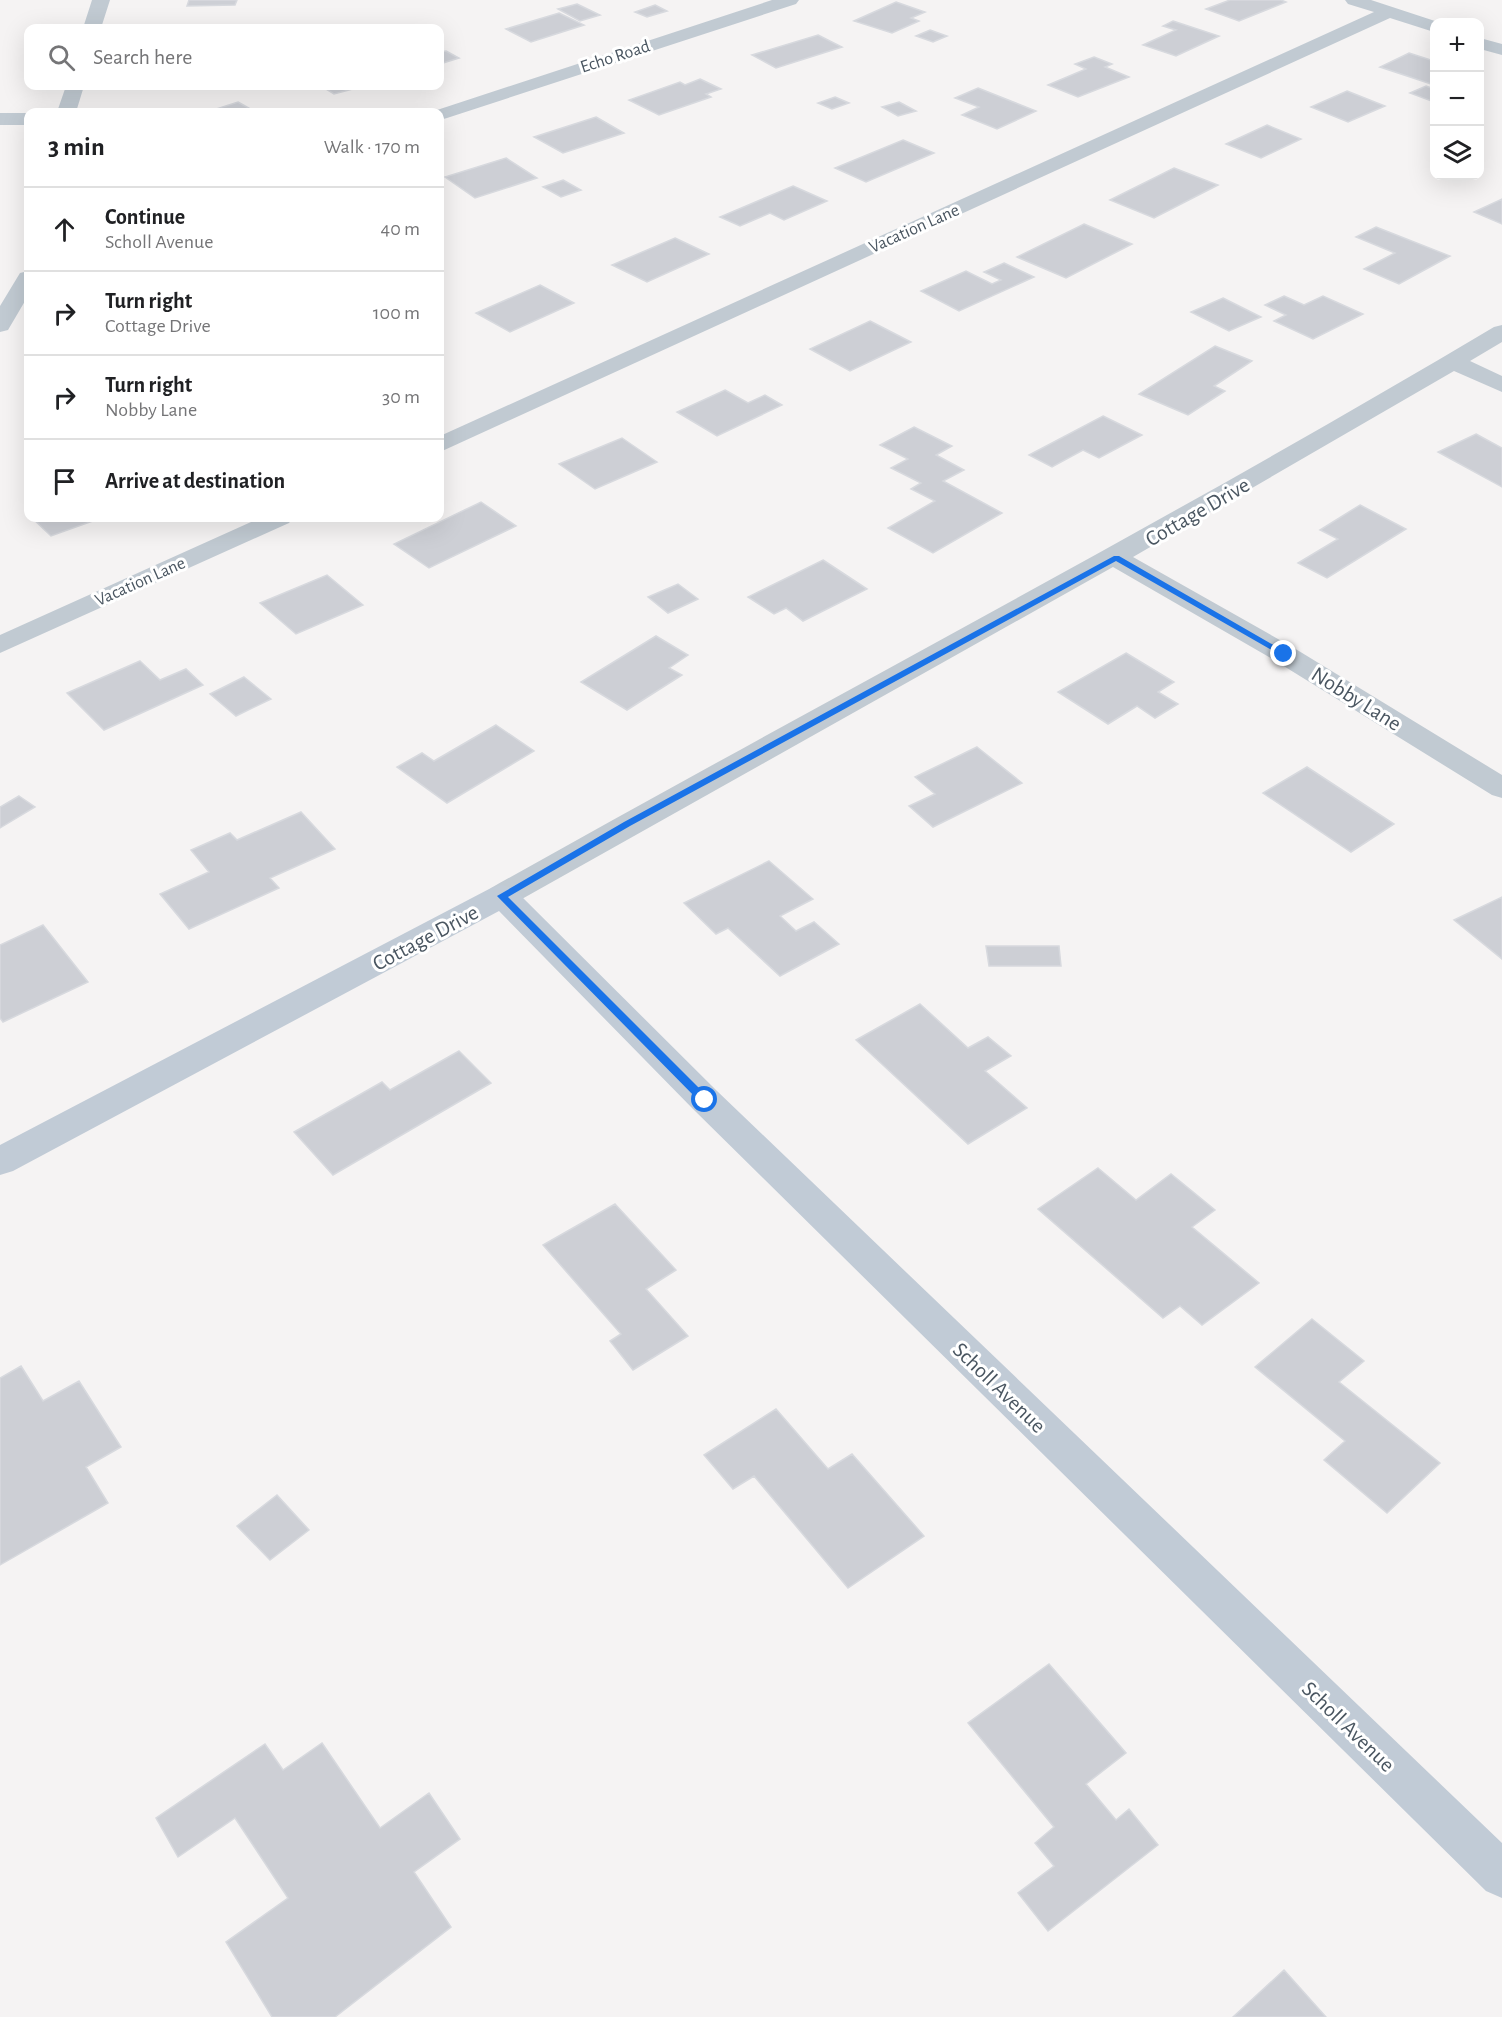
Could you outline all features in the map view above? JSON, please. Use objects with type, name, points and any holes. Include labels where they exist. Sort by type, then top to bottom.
[{"type":"street","points":[[93,24],[101,0]]},
{"type":"street","name":"Echo Road","points":[[444,113],[790,0]]},
{"type":"street","points":[[1354,0],[1430,26]]},
{"type":"street","name":"Vacation Lane","points":[[444,443],[1389,12]]},
{"type":"street","points":[[1484,45],[1502,50]]},
{"type":"street","points":[[69,108],[74,90]]},
{"type":"street","points":[[0,119],[24,119]]},
{"type":"street","points":[[0,325],[24,285]]},
{"type":"street","name":"Cottage Drive","points":[[0,1161],[502,896],[627,824],[1116,558],[1502,332]]},
{"type":"street","points":[[1454,362],[1502,385]]},
{"type":"street","name":"Vacation Lane","points":[[0,645],[271,522]]},
{"type":"street","name":"Nobby Lane","points":[[1116,558],[1284,654],[1502,788]]},
{"type":"street","name":"Scholl Avenue","points":[[502,896],[713,1108],[1502,1875]]},
{"type":"building","points":[[189,0],[237,0],[235,5],[187,6]]},
{"type":"building","points":[[1230,0],[1281,0],[1286,2],[1239,21],[1206,9]]},
{"type":"building","points":[[896,2],[925,12],[911,18],[919,21],[892,33],[854,21]]},
{"type":"building","points":[[577,4],[600,15],[580,21],[558,9]]},
{"type":"building","points":[[655,5],[667,11],[647,17],[635,12]]},
{"type":"building","points":[[559,13],[584,25],[531,42],[506,29]]},
{"type":"building","points":[[1173,21],[1219,36],[1176,56],[1143,45],[1176,30],[1163,26]]},
{"type":"building","points":[[930,30],[947,36],[933,42],[916,36]]},
{"type":"building","points":[[818,35],[842,47],[776,68],[752,55]]},
{"type":"building","points":[[444,51],[446,51],[459,58],[444,63]]},
{"type":"building","points":[[1409,53],[1430,60],[1430,84],[1380,67]]},
{"type":"building","points":[[1094,57],[1112,64],[1105,67],[1129,77],[1078,97],[1048,85],[1086,69],[1075,64]]},
{"type":"building","points":[[700,79],[721,89],[706,94],[711,97],[659,115],[629,100],[680,82],[685,85]]},
{"type":"building","points":[[1426,86],[1430,88],[1430,100],[1410,93]]},
{"type":"building","points":[[978,88],[1036,111],[997,129],[962,115],[979,107],[955,98]]},
{"type":"building","points":[[328,90],[349,90],[334,94]]},
{"type":"building","points":[[1347,91],[1385,106],[1348,122],[1311,107]]},
{"type":"building","points":[[835,97],[849,103],[832,109],[818,103]]},
{"type":"building","points":[[238,102],[249,108],[219,108]]},
{"type":"building","points":[[899,102],[916,111],[898,116],[882,107]]},
{"type":"building","points":[[596,117],[624,133],[563,153],[534,137]]},
{"type":"building","points":[[1267,125],[1301,139],[1261,158],[1226,144]]},
{"type":"building","points":[[903,140],[934,153],[866,182],[835,168]]},
{"type":"building","points":[[506,158],[537,178],[475,198],[445,177]]},
{"type":"building","points":[[1174,168],[1218,185],[1154,218],[1110,200]]},
{"type":"building","points":[[563,180],[581,190],[561,197],[543,187]]},
{"type":"building","points":[[793,186],[827,201],[784,220],[770,213],[740,226],[720,217]]},
{"type":"building","points":[[1502,199],[1502,224],[1474,212]]},
{"type":"building","points":[[1084,224],[1132,244],[1066,278],[1017,257]]},
{"type":"building","points":[[1376,227],[1450,256],[1399,284],[1364,269],[1395,253],[1356,237]]},
{"type":"building","points":[[675,238],[709,254],[647,282],[612,265]]},
{"type":"building","points":[[1004,263],[1034,277],[959,311],[921,291],[966,271],[992,284],[1001,280],[984,272]]},
{"type":"building","points":[[540,285],[574,303],[510,332],[476,313]]},
{"type":"building","points":[[1284,296],[1304,305],[1323,296],[1363,314],[1313,339],[1274,321],[1286,315],[1265,305]]},
{"type":"building","points":[[1223,298],[1261,317],[1229,331],[1191,312]]},
{"type":"building","points":[[870,321],[911,342],[850,371],[810,349]]},
{"type":"building","points":[[1215,346],[1252,361],[1214,386],[1225,391],[1188,415],[1139,394]]},
{"type":"building","points":[[725,390],[748,403],[765,395],[782,405],[717,436],[677,412]]},
{"type":"building","points":[[1103,416],[1142,435],[1099,458],[1083,450],[1052,467],[1029,455]]},
{"type":"building","points":[[914,427],[952,446],[936,455],[964,470],[943,481],[1002,513],[933,553],[888,528],[935,501],[911,489],[921,483],[891,468],[908,459],[880,445]]},
{"type":"building","points":[[1476,434],[1502,448],[1502,487],[1438,452]]},
{"type":"building","points":[[622,438],[657,462],[595,489],[559,464]]},
{"type":"building","points":[[481,502],[516,526],[429,568],[394,544],[444,522],[444,520]]},
{"type":"building","points":[[1360,505],[1406,529],[1327,578],[1298,563],[1338,539],[1320,530]]},
{"type":"building","points":[[36,522],[90,522],[51,536]]},
{"type":"building","points":[[823,560],[867,589],[803,621],[786,608],[774,614],[748,597]]},
{"type":"building","points":[[327,575],[363,605],[296,634],[260,603]]},
{"type":"building","points":[[678,584],[698,599],[668,613],[648,597]]},
{"type":"building","points":[[656,636],[688,655],[669,668],[682,675],[627,710],[581,682]]},
{"type":"building","points":[[1126,653],[1174,682],[1158,692],[1178,704],[1155,718],[1137,706],[1108,724],[1058,692]]},
{"type":"building","points":[[140,661],[160,680],[186,669],[203,685],[104,730],[67,693]]},
{"type":"building","points":[[244,677],[271,699],[236,716],[210,694]]},
{"type":"building","points":[[496,725],[534,751],[447,803],[397,767],[422,753],[434,761]]},
{"type":"building","points":[[977,747],[1022,783],[933,827],[909,806],[935,794],[915,777]]},
{"type":"building","points":[[1307,767],[1394,824],[1351,852],[1263,793]]},
{"type":"building","points":[[19,796],[35,807],[0,828],[0,807]]},
{"type":"building","points":[[301,812],[335,849],[270,878],[279,888],[189,929],[160,894],[209,872],[191,850],[230,833],[237,840]]},
{"type":"building","points":[[769,861],[813,899],[780,916],[796,931],[814,922],[839,944],[780,976],[728,928],[716,934],[684,903]]},
{"type":"building","points":[[1502,897],[1502,959],[1454,920]]},
{"type":"building","points":[[43,925],[88,982],[3,1022],[0,1018],[0,945]]},
{"type":"building","points":[[986,946],[1059,946],[1061,966],[989,966]]},
{"type":"building","points":[[920,1004],[968,1048],[988,1037],[1011,1056],[985,1071],[1027,1108],[968,1144],[856,1040]]},
{"type":"building","points":[[459,1051],[491,1083],[333,1175],[294,1132],[382,1082],[390,1090]]},
{"type":"building","points":[[1098,1168],[1136,1200],[1171,1174],[1215,1210],[1192,1227],[1259,1283],[1202,1325],[1180,1306],[1163,1318],[1038,1209]]},
{"type":"building","points":[[615,1204],[676,1270],[646,1289],[688,1336],[633,1370],[610,1341],[621,1334],[543,1245]]},
{"type":"building","points":[[1312,1319],[1364,1361],[1339,1382],[1440,1463],[1387,1513],[1324,1460],[1345,1441],[1255,1367]]},
{"type":"building","points":[[21,1366],[43,1401],[79,1381],[121,1447],[86,1467],[108,1503],[0,1565],[0,1378]]},
{"type":"building","points":[[776,1409],[828,1469],[852,1454],[924,1536],[848,1588],[754,1476],[733,1489],[704,1455]]},
{"type":"building","points":[[277,1495],[309,1530],[270,1560],[237,1526]]},
{"type":"building","points":[[1049,1664],[1126,1753],[1086,1784],[1116,1820],[1129,1809],[1158,1845],[1048,1931],[1018,1893],[1054,1866],[1035,1843],[1054,1827],[968,1723]]},
{"type":"building","points":[[322,1743],[380,1828],[429,1793],[460,1839],[414,1872],[451,1927],[335,2017],[272,2017],[226,1942],[288,1898],[235,1818],[178,1857],[156,1818],[265,1744],[283,1770]]},
{"type":"building","points":[[1284,1970],[1326,2017],[1233,2017]]},
{"type":"route","points":[[705,1100],[502,896],[627,824],[1116,558],[1284,654]]}]
